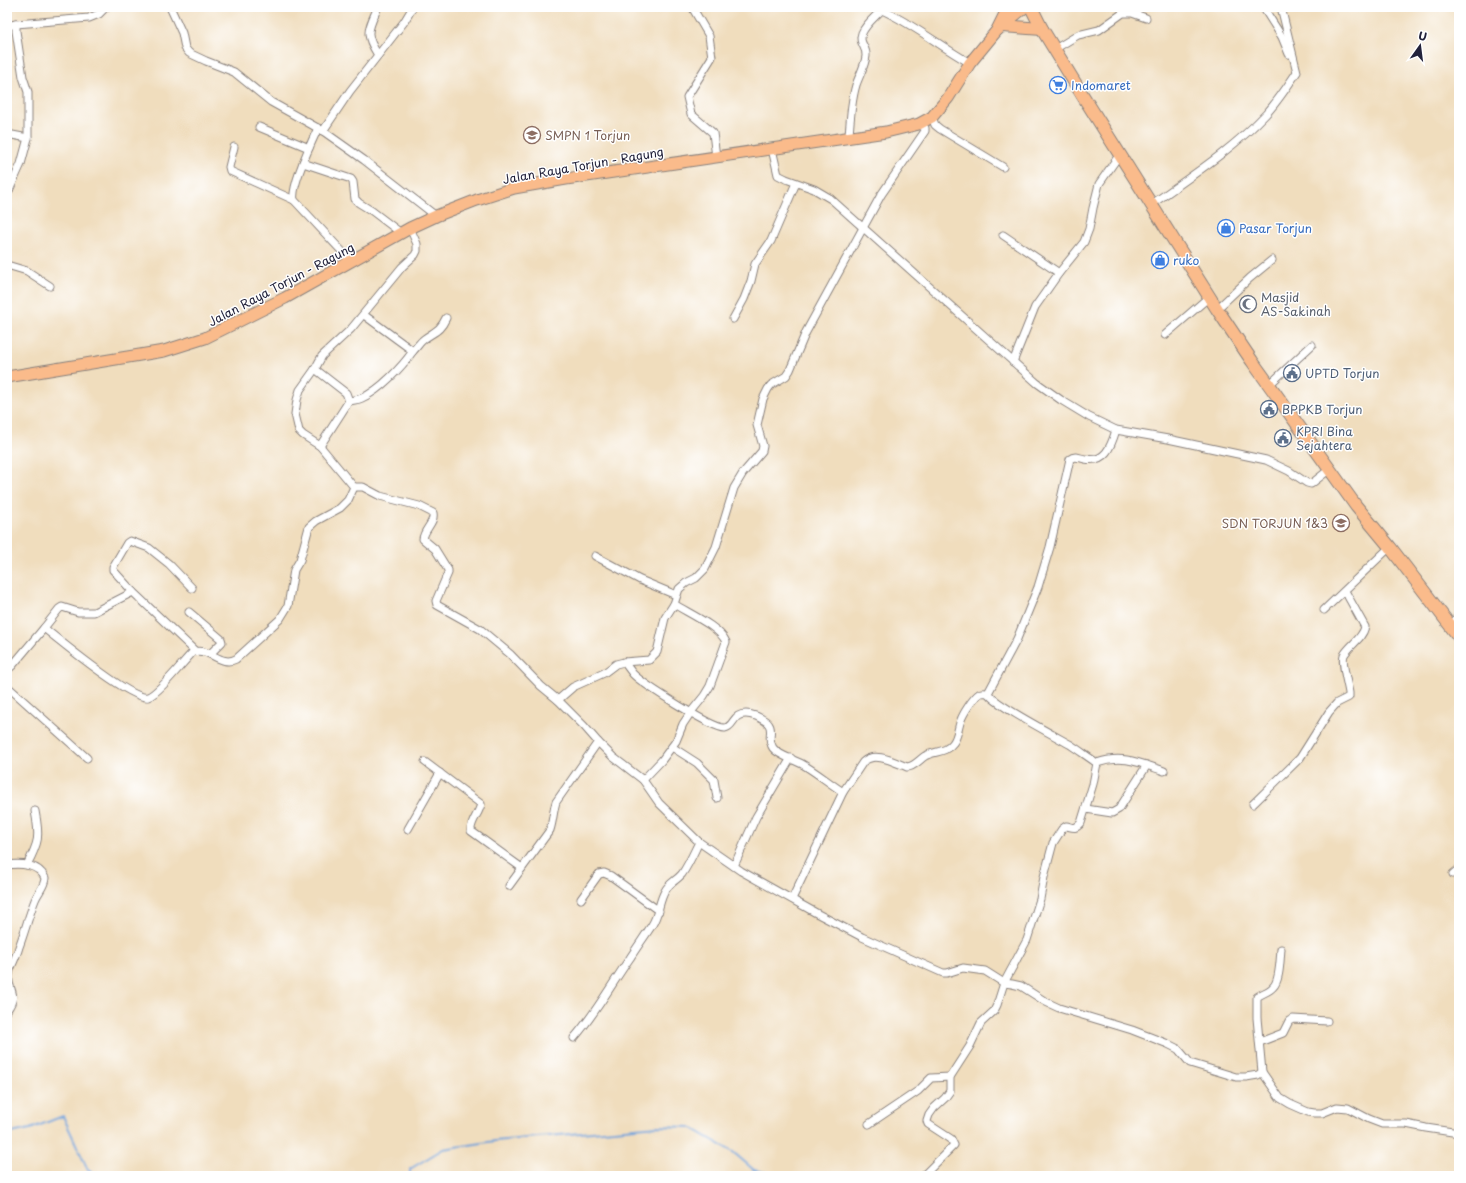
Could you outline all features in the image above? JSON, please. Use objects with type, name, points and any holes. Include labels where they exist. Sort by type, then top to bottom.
[{"type":"highway","points":[[1009,7],[1000,27],[1032,27],[1042,29]]},
{"type":"highway","points":[[1031,7],[1054,49],[1217,309],[1269,385],[1356,506],[1390,547],[1459,637]]},
{"type":"main road","name":"Jalan Raya Torjun - Ragung","points":[[7,376],[164,351],[205,338],[286,298],[351,261],[436,216],[477,200],[514,188],[886,132],[920,124],[932,117],[948,98],[970,63],[1000,27],[1025,7]]},
{"type":"street","points":[[7,26],[16,28],[88,18],[100,14],[106,7]]},
{"type":"street","points":[[170,7],[182,33],[185,48],[189,53],[202,60],[234,72],[271,102],[320,129],[364,160],[436,216]]},
{"type":"street","points":[[378,7],[371,24],[368,37],[378,55]]},
{"type":"street","points":[[294,200],[293,194],[303,163],[320,129],[404,22],[413,7]]},
{"type":"street","points":[[692,7],[709,36],[712,57],[687,97],[691,114],[713,133],[716,157]]},
{"type":"street","points":[[1263,7],[1282,37],[1297,72]]},
{"type":"street","points":[[1152,204],[1199,171],[1251,129],[1281,97],[1297,72],[1281,7]]},
{"type":"street","points":[[849,137],[850,114],[856,86],[866,54],[861,38],[866,26],[883,9],[907,22],[952,53],[970,63]]},
{"type":"street","points":[[1054,49],[1078,35],[1099,30],[1123,13],[1132,13],[1146,18]]},
{"type":"street","points":[[7,195],[21,164],[28,138],[28,92],[23,77],[16,28]]},
{"type":"street","points":[[932,117],[935,125],[940,130],[1003,167]]},
{"type":"street","points":[[558,700],[573,687],[604,673],[616,664],[645,661],[653,657],[657,652],[665,618],[674,604],[676,595],[686,583],[696,578],[710,559],[716,548],[734,488],[743,474],[762,451],[763,446],[757,425],[763,399],[771,385],[786,376],[790,370],[806,332],[881,194],[925,131],[925,128],[920,124]]},
{"type":"street","points":[[259,127],[310,148]]},
{"type":"street","points":[[7,134],[28,138]]},
{"type":"street","points":[[234,148],[229,168],[230,171],[294,200],[351,261]]},
{"type":"street","points":[[772,149],[778,175],[814,189],[831,199],[1037,383],[1089,417],[1116,430],[1160,437],[1266,460],[1284,468],[1311,484],[1330,469]]},
{"type":"street","points":[[1013,362],[1035,307],[1059,273],[1084,242],[1089,228],[1099,184],[1120,154]]},
{"type":"street","points":[[303,163],[352,179],[355,199],[359,203],[406,231],[418,244],[417,251],[364,314],[351,329],[322,356],[300,390],[295,414],[299,431],[320,446],[354,487]]},
{"type":"street","points":[[733,319],[744,299],[751,281],[755,264],[771,241],[796,183]]},
{"type":"street","points":[[1003,235],[1059,273]]},
{"type":"street","points":[[1217,309],[1272,260]]},
{"type":"street","points":[[7,265],[27,272],[50,286]]},
{"type":"street","points":[[1165,335],[1210,297]]},
{"type":"street","points":[[364,314],[413,351]]},
{"type":"street","points":[[320,446],[349,401],[362,398],[384,383],[405,362],[424,339],[436,332],[442,326],[446,318]]},
{"type":"street","points":[[1269,385],[1312,345]]},
{"type":"street","points":[[315,369],[346,393],[349,401]]},
{"type":"street","points":[[988,693],[1017,639],[1038,587],[1050,547],[1070,459],[1074,456],[1093,460],[1104,455],[1109,449],[1116,430]]},
{"type":"street","points":[[354,487],[363,486],[380,496],[419,506],[433,513],[433,520],[426,528],[423,539],[435,549],[448,570],[436,601],[437,605],[480,629],[510,654],[540,686],[558,700],[598,742],[643,780],[664,807],[699,842],[734,866],[818,914],[862,937],[943,973],[947,974],[963,968],[972,968],[984,971],[1004,983],[1021,986],[1046,1002],[1059,1008],[1132,1030],[1168,1044],[1178,1049],[1190,1063],[1236,1076],[1246,1077],[1258,1075],[1262,1072]]},
{"type":"street","points":[[44,628],[126,690],[146,698],[158,689],[195,651],[203,651],[226,662],[231,662],[280,619],[288,606],[294,570],[302,554],[309,527],[316,521],[340,508],[348,500],[354,487]]},
{"type":"street","points":[[192,588],[169,564],[149,548],[130,541],[127,543],[113,567],[133,592],[195,651]]},
{"type":"street","points":[[1324,610],[1390,547]]},
{"type":"street","points":[[595,556],[640,580],[676,595]]},
{"type":"street","points":[[1253,804],[1300,758],[1337,703],[1349,697],[1343,660],[1344,655],[1364,632],[1365,627],[1345,591]]},
{"type":"street","points":[[7,670],[62,607],[78,612],[94,612],[133,592]]},
{"type":"street","points":[[643,780],[672,747],[683,724],[704,696],[710,686],[726,642],[725,638],[718,631],[674,604]]},
{"type":"street","points":[[189,612],[221,639],[222,642],[210,654]]},
{"type":"street","points":[[1451,626],[1459,615]]},
{"type":"street","points":[[624,662],[634,674],[691,712],[718,726],[726,728],[731,725],[738,716],[747,714],[762,718],[771,729],[770,738],[772,746],[775,750],[803,765],[843,792]]},
{"type":"street","points":[[7,686],[87,758]]},
{"type":"street","points":[[988,693],[991,698],[1006,708],[1072,746],[1096,762],[1108,759],[1127,759],[1164,771]]},
{"type":"street","points":[[792,899],[843,792],[863,762],[874,757],[911,767],[928,755],[948,748],[953,744],[961,719],[973,700],[978,694],[988,693]]},
{"type":"street","points":[[508,886],[550,830],[553,822],[556,802],[598,742]]},
{"type":"street","points":[[672,747],[697,762],[714,780],[717,798]]},
{"type":"street","points":[[734,866],[756,817],[791,758]]},
{"type":"street","points":[[425,762],[481,804],[479,811],[470,826],[471,831],[522,868]]},
{"type":"street","points":[[923,1176],[954,1145],[951,1139],[938,1132],[928,1124],[927,1121],[929,1115],[950,1091],[950,1077],[970,1046],[981,1023],[994,1011],[1004,983],[1027,940],[1040,899],[1044,876],[1054,843],[1062,829],[1066,826],[1073,829],[1078,827],[1086,809],[1093,784],[1096,762]]},
{"type":"street","points":[[1086,809],[1112,813],[1119,809],[1147,766]]},
{"type":"street","points":[[408,829],[440,773]]},
{"type":"street","points":[[27,865],[39,837],[35,812]]},
{"type":"street","points":[[574,1038],[603,1001],[629,958],[653,924],[659,911],[663,893],[667,886],[682,873],[699,842]]},
{"type":"street","points":[[7,865],[27,865],[44,875],[45,880],[34,901],[11,969],[8,982],[14,997],[7,1010]]},
{"type":"street","points":[[581,899],[599,874],[604,873],[611,876],[659,911]]},
{"type":"street","points":[[1282,949],[1277,982],[1270,990],[1257,997],[1257,1018],[1262,1072],[1280,1098],[1314,1114],[1322,1113],[1337,1107],[1348,1108],[1382,1124],[1406,1124],[1459,1133]]},
{"type":"street","points":[[1260,1042],[1284,1033],[1289,1021],[1293,1019],[1327,1021]]},
{"type":"street","points":[[869,1124],[918,1091],[931,1078],[950,1077]]},
{"type":"waterway","points":[[7,1134],[30,1129],[63,1116],[87,1168],[94,1176]]},
{"type":"waterway","points":[[410,1176],[410,1169],[443,1149],[495,1141],[657,1126],[690,1127],[733,1152],[754,1170],[782,1176]]},
{"type":"place","name":"Indomaret","points":[[1058,85]]},
{"type":"place","name":"SMPN 1 Torjun","points":[[532,135]]},
{"type":"place","name":"Pasar Torjun","points":[[1226,228]]},
{"type":"place","name":"ruko","points":[[1160,260]]},
{"type":"place","name":"Masjid AS-Sakinah","points":[[1248,304]]},
{"type":"place","name":"UPTD Torjun","points":[[1292,373]]},
{"type":"place","name":"BPPKB Torjun","points":[[1269,409]]},
{"type":"place","name":"KPRI Bina Sejahtera","points":[[1283,438]]},
{"type":"place","name":"SDN TORJUN 1&3","points":[[1341,523]]}]
